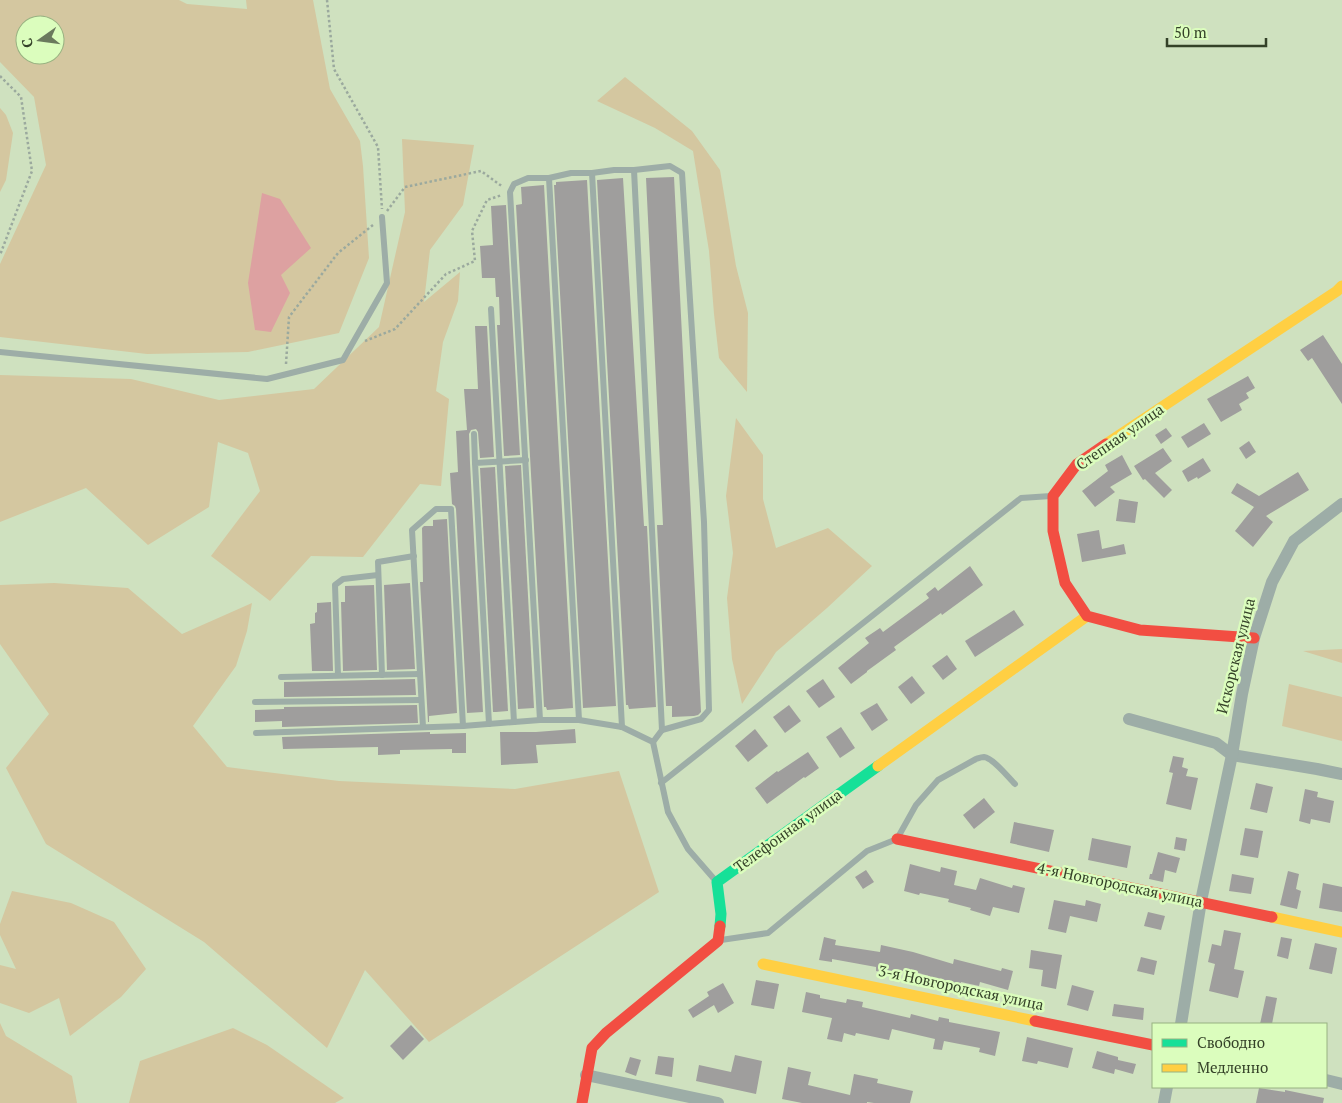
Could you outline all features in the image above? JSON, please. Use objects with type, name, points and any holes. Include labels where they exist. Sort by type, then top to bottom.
[{"type":"street","name":"Степная улица","points":[[1052,496],[1077,464],[1340,292]]},
{"type":"street","points":[[1052,496],[1053,531],[1065,583],[1087,616],[1140,630],[1254,638]]},
{"type":"street","name":"Искорская улица","points":[[1180,1023],[1201,901],[1232,755],[1254,638],[1272,582],[1294,541],[1342,504]]},
{"type":"street","name":"Телефонная улица","points":[[718,882],[1087,616]]},
{"type":"street","points":[[1129,719],[1216,743],[1232,755],[1342,774]]},
{"type":"street","name":"4-я Новгородская улица","points":[[897,839],[1201,901],[1342,932]]},
{"type":"street","points":[[582,1103],[592,1048],[606,1032],[718,941],[722,914],[718,882]]},
{"type":"street","name":"3-я Новгородская улица","points":[[763,964],[1152,1044]]},
{"type":"street","points":[[586,1075],[718,1103]]},
{"type":"street","points":[[1327,1080],[1342,1084]]},
{"type":"street","points":[[1164,1103],[1168,1088]]},
{"type":"lane","points":[[540,720],[510,192],[514,184],[528,178],[550,178],[571,173],[670,166],[682,173],[704,522],[709,710],[702,720],[662,730],[652,742]]},
{"type":"lane","points":[[634,170],[662,730]]},
{"type":"lane","points":[[592,173],[622,727]]},
{"type":"lane","points":[[550,178],[579,720]]},
{"type":"lane","points":[[0,352],[266,379],[343,360],[387,283],[382,217]]},
{"type":"lane","points":[[491,309],[514,722]]},
{"type":"lane","points":[[474,434],[489,724]]},
{"type":"lane","points":[[475,463],[526,460]]},
{"type":"lane","points":[[661,783],[1021,498],[1052,496]]},
{"type":"lane","points":[[423,727],[412,530],[436,509],[451,509],[463,726]]},
{"type":"lane","points":[[382,675],[378,562],[414,556]]},
{"type":"lane","points":[[338,676],[335,585],[343,579],[378,575]]},
{"type":"lane","points":[[281,676],[420,674]]},
{"type":"lane","points":[[255,702],[422,700]]},
{"type":"lane","points":[[256,733],[463,726],[540,720],[579,720],[622,727],[652,742]]},
{"type":"lane","points":[[652,742],[668,812],[688,849],[718,882]]},
{"type":"lane","points":[[718,941],[768,933],[867,851],[897,839],[916,805],[938,780],[976,759],[987,757],[1015,784]]},
{"type":"path","points":[[327,0],[334,69],[378,147],[382,217]]},
{"type":"path","points":[[0,76],[21,97],[32,171],[0,255]]},
{"type":"path","points":[[350,348],[395,329],[446,274],[475,261],[472,231],[487,200],[510,192]]},
{"type":"shaded area","points":[[0,0],[179,0],[187,4],[247,9],[246,0],[313,0],[330,89],[360,141],[363,166],[369,258],[339,333],[248,352],[147,354],[0,337],[0,264],[46,165],[34,97],[0,62]]},
{"type":"shaded area","points":[[625,77],[692,131],[720,170],[736,266],[748,313],[747,392],[719,358],[709,251],[693,151],[655,128],[597,101]]},
{"type":"shaded area","points":[[0,108],[6,115],[13,133],[6,180],[0,192]]},
{"type":"shaded area","points":[[402,139],[474,145],[463,205],[430,250],[424,302],[460,272],[458,301],[443,342],[436,391],[449,399],[441,486],[420,484],[363,557],[311,556],[270,601],[211,556],[260,491],[248,453],[218,442],[209,507],[148,545],[86,488],[0,522],[0,375],[131,379],[219,400],[314,389],[379,327],[405,212]]},
{"type":"shaded area","points":[[262,193],[280,199],[311,248],[281,275],[290,293],[271,332],[255,330],[248,283]]},
{"type":"shaded area","points":[[736,418],[763,455],[763,499],[776,548],[828,528],[872,566],[776,652],[742,704],[732,659],[727,598],[733,553],[726,496]]},
{"type":"shaded area","points":[[54,583],[128,588],[182,634],[252,603],[247,631],[236,666],[193,726],[227,767],[339,781],[515,789],[619,771],[659,892],[429,1042],[365,970],[327,1048],[204,942],[46,844],[6,768],[49,714],[0,644],[0,585]]},
{"type":"shaded area","points":[[1342,649],[1342,663],[1303,651]]},
{"type":"shaded area","points":[[1289,684],[1342,697],[1342,741],[1282,726]]},
{"type":"shaded area","points":[[12,891],[71,903],[114,922],[146,969],[121,997],[70,1036],[59,998],[29,1013],[0,1003],[0,965],[16,969],[0,935],[0,924]]},
{"type":"shaded area","points":[[0,1023],[6,1036],[72,1076],[77,1103],[0,1103]]},
{"type":"shaded area","points":[[233,1028],[267,1045],[344,1098],[335,1103],[129,1103],[140,1061]]},
{"type":"building","points":[[674,177],[701,712],[694,716],[672,717],[672,706],[666,706],[657,525],[663,525],[646,178]]},
{"type":"building","points":[[623,178],[644,526],[647,526],[656,707],[629,709],[628,705],[626,705],[597,180]]},
{"type":"building","points":[[587,180],[616,706],[583,708],[554,185],[556,185],[556,182]]},
{"type":"building","points":[[544,185],[573,708],[547,710],[544,707],[516,205],[522,204],[521,187]]},
{"type":"building","points":[[506,205],[520,455],[504,456],[497,325],[500,325],[499,297],[496,297],[495,278],[482,278],[480,246],[493,245],[491,206]]},
{"type":"building","points":[[475,326],[487,326],[494,457],[480,458],[478,432],[476,429],[471,430],[469,434],[470,463],[483,712],[467,713],[456,509],[452,504],[450,473],[458,472],[456,431],[467,430],[464,389],[478,389]]},
{"type":"building","points":[[1323,335],[1342,364],[1342,404],[1312,358],[1308,361],[1300,350]]},
{"type":"building","points":[[1248,376],[1255,388],[1246,393],[1249,398],[1239,404],[1242,410],[1221,422],[1207,399]]},
{"type":"building","points":[[1204,423],[1211,434],[1188,448],[1181,437]]},
{"type":"building","points":[[1166,428],[1172,436],[1161,444],[1155,435]]},
{"type":"building","points":[[1249,441],[1256,452],[1246,459],[1239,448]]},
{"type":"building","points":[[1163,448],[1172,461],[1155,473],[1172,490],[1164,498],[1145,479],[1143,480],[1134,466]]},
{"type":"building","points":[[1122,455],[1132,474],[1110,487],[1115,492],[1095,507],[1082,491],[1108,471],[1105,465]]},
{"type":"building","points":[[1203,458],[1211,471],[1198,479],[1197,477],[1188,482],[1182,471]]},
{"type":"building","points":[[521,465],[534,708],[518,709],[505,466]]},
{"type":"building","points":[[495,467],[508,711],[493,712],[480,468]]},
{"type":"building","points":[[1298,472],[1309,490],[1266,516],[1273,522],[1253,547],[1235,531],[1254,507],[1231,493],[1237,483],[1259,496]]},
{"type":"building","points":[[1119,499],[1138,502],[1135,523],[1116,521]]},
{"type":"building","points":[[447,519],[457,713],[429,716],[428,722],[420,582],[423,582],[422,528],[424,526],[433,526],[433,520]]},
{"type":"building","points":[[1099,530],[1102,549],[1124,544],[1126,554],[1082,562],[1077,534]]},
{"type":"building","points":[[970,566],[983,585],[894,647],[896,650],[851,684],[838,668],[869,643],[865,638],[880,628],[883,632],[929,598],[926,594],[935,587],[938,591]]},
{"type":"building","points":[[410,583],[415,669],[387,670],[384,585]]},
{"type":"building","points":[[374,585],[377,670],[343,671],[341,602],[345,602],[345,586]]},
{"type":"building","points":[[331,602],[333,671],[312,671],[310,624],[315,623],[317,603]]},
{"type":"building","points":[[1014,610],[1024,625],[975,657],[965,641]]},
{"type":"building","points":[[947,655],[957,669],[943,680],[932,666]]},
{"type":"building","points":[[912,676],[925,693],[911,704],[898,687]]},
{"type":"building","points":[[415,679],[416,695],[284,697],[284,682]]},
{"type":"building","points":[[823,679],[835,697],[819,708],[806,691]]},
{"type":"building","points":[[877,703],[888,720],[872,731],[860,713]]},
{"type":"building","points":[[417,705],[418,723],[282,727],[282,721],[255,722],[255,710],[284,709],[284,707]]},
{"type":"building","points":[[789,705],[801,721],[785,733],[773,717]]},
{"type":"building","points":[[841,727],[855,748],[840,758],[826,737]]},
{"type":"building","points":[[575,729],[576,743],[536,745],[538,763],[501,765],[500,732]]},
{"type":"building","points":[[755,729],[768,746],[748,762],[735,746]]},
{"type":"building","points":[[430,732],[430,734],[466,733],[466,753],[452,753],[452,749],[400,750],[400,754],[378,755],[378,747],[283,749],[282,737]]},
{"type":"building","points":[[808,752],[819,768],[767,804],[755,788],[777,771]]},
{"type":"building","points":[[1173,756],[1184,758],[1182,767],[1188,769],[1186,776],[1198,778],[1191,810],[1166,804],[1173,773],[1169,772]]},
{"type":"building","points":[[1256,783],[1273,787],[1267,813],[1250,809]]},
{"type":"building","points":[[1305,789],[1318,792],[1317,797],[1334,801],[1330,823],[1311,819],[1310,824],[1299,821]]},
{"type":"building","points":[[984,798],[995,812],[974,829],[963,815]]},
{"type":"building","points":[[1014,822],[1054,830],[1049,852],[1010,843]]},
{"type":"building","points":[[1245,828],[1263,831],[1258,858],[1240,855]]},
{"type":"building","points":[[1176,837],[1187,839],[1185,851],[1174,849]]},
{"type":"building","points":[[1092,838],[1131,846],[1127,868],[1088,860]]},
{"type":"building","points":[[1158,852],[1180,858],[1176,873],[1165,870],[1163,882],[1149,879]]},
{"type":"building","points":[[910,864],[940,872],[941,867],[957,871],[954,885],[976,890],[980,878],[1012,888],[1013,885],[1025,888],[1019,913],[993,907],[990,916],[970,910],[971,908],[948,902],[949,899],[904,891]]},
{"type":"building","points":[[866,870],[874,882],[863,889],[855,877]]},
{"type":"building","points":[[1288,871],[1299,874],[1296,889],[1301,891],[1297,909],[1280,905]]},
{"type":"building","points":[[1232,874],[1254,878],[1251,894],[1229,891]]},
{"type":"building","points":[[1323,883],[1342,887],[1342,912],[1319,908]]},
{"type":"building","points":[[1054,900],[1085,906],[1086,900],[1101,904],[1097,922],[1070,916],[1066,933],[1048,929]]},
{"type":"building","points":[[1148,912],[1165,916],[1161,930],[1144,926]]},
{"type":"building","points":[[1224,930],[1241,933],[1234,969],[1244,971],[1238,998],[1209,991],[1215,964],[1208,962],[1212,944],[1221,946]]},
{"type":"building","points":[[824,937],[836,940],[835,945],[880,952],[881,945],[953,964],[954,959],[1001,971],[1002,968],[1013,971],[1008,990],[980,982],[979,986],[961,982],[958,991],[946,988],[948,982],[906,969],[906,972],[894,969],[892,975],[876,971],[876,967],[832,959],[832,962],[819,960]]},
{"type":"building","points":[[1281,937],[1292,939],[1288,959],[1277,956]]},
{"type":"building","points":[[1315,943],[1337,948],[1332,974],[1309,969]]},
{"type":"building","points":[[1031,950],[1062,955],[1056,989],[1041,986],[1043,970],[1029,968]]},
{"type":"building","points":[[1141,957],[1157,961],[1154,975],[1137,971]]},
{"type":"building","points":[[756,980],[779,984],[774,1009],[751,1005]]},
{"type":"building","points":[[723,983],[734,1003],[718,1013],[714,1005],[693,1018],[688,1010],[709,996],[707,992]]},
{"type":"building","points":[[1072,985],[1094,991],[1088,1011],[1067,1005]]},
{"type":"building","points":[[806,992],[820,995],[820,998],[846,1003],[847,999],[863,1002],[862,1007],[910,1018],[911,1014],[938,1021],[939,1017],[949,1019],[949,1022],[1000,1032],[995,1056],[979,1052],[980,1048],[944,1041],[942,1050],[933,1049],[935,1039],[892,1029],[889,1040],[856,1033],[855,1036],[844,1033],[842,1042],[827,1039],[832,1018],[802,1012]]},
{"type":"building","points":[[1266,996],[1277,998],[1272,1023],[1260,1023]]},
{"type":"building","points":[[1114,1004],[1144,1008],[1143,1020],[1112,1016]]},
{"type":"building","points":[[411,1025],[424,1039],[403,1060],[390,1046]]},
{"type":"building","points":[[1027,1037],[1073,1048],[1068,1068],[1038,1061],[1037,1064],[1022,1061]]},
{"type":"building","points":[[1097,1051],[1118,1057],[1118,1060],[1136,1064],[1133,1074],[1115,1069],[1114,1074],[1092,1068]]},
{"type":"building","points":[[735,1055],[762,1061],[756,1094],[696,1081],[699,1065],[731,1072]]},
{"type":"building","points":[[658,1056],[674,1058],[672,1077],[655,1074]]},
{"type":"building","points":[[630,1057],[641,1060],[636,1076],[625,1072]]},
{"type":"building","points":[[788,1067],[811,1072],[808,1085],[850,1095],[854,1074],[878,1079],[877,1083],[913,1091],[910,1103],[802,1103],[782,1099]]},
{"type":"building","points":[[1259,1088],[1285,1092],[1285,1090],[1324,1098],[1323,1103],[1256,1103]]},
{"type":"traffic: fast","points":[[720,926],[721,914],[717,882],[878,766]]},
{"type":"traffic: slow","points":[[1106,444],[1342,286]]},
{"type":"traffic: slow","points":[[878,766],[1087,616]]},
{"type":"traffic: slow","points":[[1272,917],[1342,932]]},
{"type":"traffic: slow","points":[[763,964],[1035,1021]]},
{"type":"traffic: jam","points":[[1106,444],[1077,464],[1053,496],[1053,531],[1065,583],[1087,616],[1140,630],[1254,638]]},
{"type":"traffic: jam","points":[[897,839],[1272,917]]},
{"type":"traffic: jam","points":[[582,1103],[592,1048],[606,1033],[718,941],[720,926]]},
{"type":"traffic: jam","points":[[1035,1021],[1152,1045]]}]
